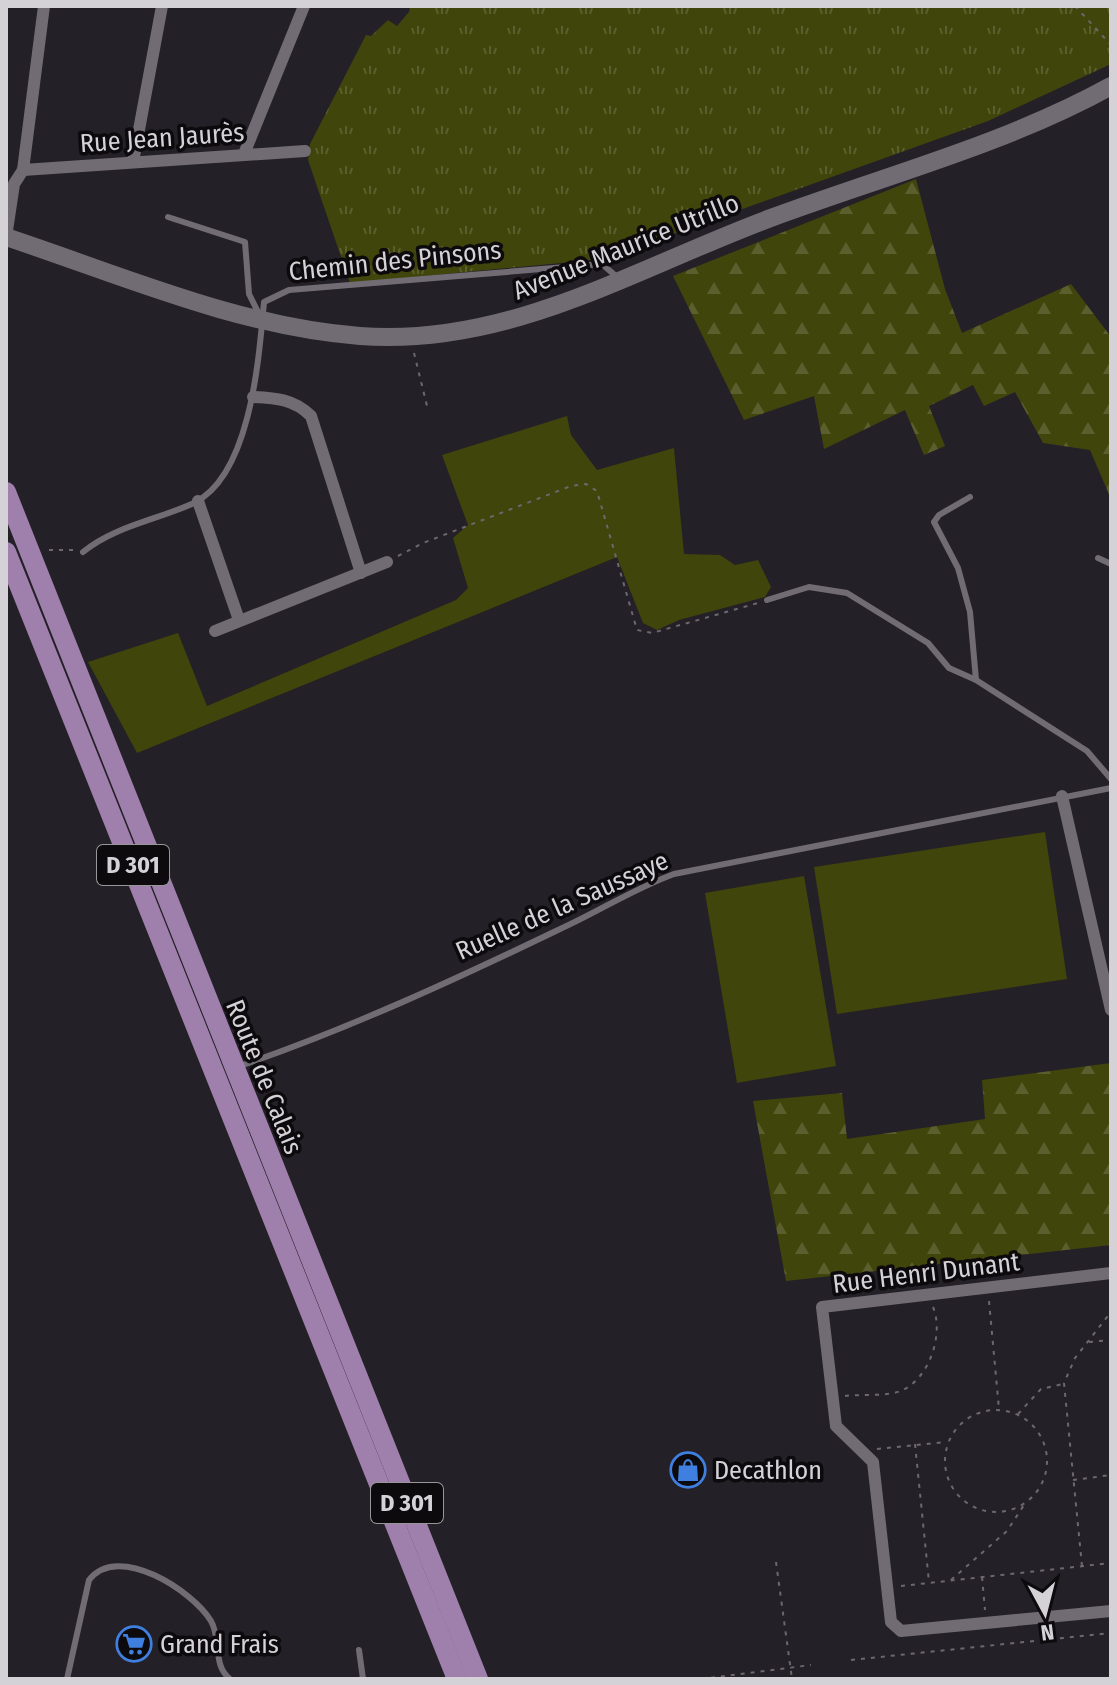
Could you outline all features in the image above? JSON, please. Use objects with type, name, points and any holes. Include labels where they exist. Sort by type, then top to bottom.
[{"type":"main road","name":"Avenue Maurice Utrillo","points":[[6,237],[263,321],[331,333],[411,336],[466,330],[526,316],[621,281],[767,220],[1012,133],[1111,86]]},
{"type":"main road","name":"Route de Calais","points":[[6,492],[478,1679]]},
{"type":"main road","name":"Route de Calais","points":[[6,552],[10,580],[432,1616],[454,1679]]},
{"type":"street","points":[[6,237],[10,186],[23,170],[44,6]]},
{"type":"street","points":[[133,162],[162,6]]},
{"type":"street","points":[[244,154],[304,6]]},
{"type":"street","name":"Rue Jean Jaurès","points":[[23,170],[305,151]]},
{"type":"street","points":[[253,397],[282,399],[300,405],[311,416],[361,573]]},
{"type":"street","points":[[198,501],[239,620]]},
{"type":"street","points":[[215,631],[387,562]]},
{"type":"street","points":[[1062,796],[1111,1010]]},
{"type":"street","name":"Rue Henri Dunant","points":[[1111,1273],[822,1307],[836,1426],[873,1462],[891,1622],[901,1631],[1111,1611]]},
{"type":"lane","points":[[168,217],[245,242],[249,294],[263,321]]},
{"type":"lane","name":"Chemin des Pinsons","points":[[83,552],[99,539],[198,501],[233,462],[253,397],[264,302],[289,290],[602,264],[621,281]]},
{"type":"lane","points":[[970,497],[939,515],[934,522],[958,568],[970,612],[976,680]]},
{"type":"lane","points":[[1098,558],[1111,564]]},
{"type":"lane","points":[[767,600],[809,587],[847,593],[928,643],[949,668],[976,680],[1087,751],[1111,779]]},
{"type":"lane","name":"Ruelle de la Saussaye","points":[[233,1068],[487,963],[562,929],[642,886],[674,874],[1038,805],[1062,796],[1111,788]]},
{"type":"lane","points":[[67,1679],[89,1580],[96,1572],[108,1567],[150,1572],[205,1612],[217,1636],[220,1666],[230,1679]]},
{"type":"lane","points":[[359,1650],[363,1679]]},
{"type":"path","points":[[1075,6],[1111,45]]},
{"type":"path","points":[[411,336],[427,406]]},
{"type":"path","points":[[387,562],[423,543],[571,486],[586,484],[597,491],[637,630],[652,633],[767,600]]},
{"type":"path","points":[[31,557],[56,547],[83,552]]},
{"type":"path","points":[[988,1287],[999,1409]]},
{"type":"path","points":[[833,1397],[902,1390],[922,1372],[937,1344],[936,1314],[928,1294]]},
{"type":"path","points":[[1082,1566],[1064,1383],[1075,1358],[1111,1312]]},
{"type":"path","points":[[1087,1342],[1111,1340]]},
{"type":"path","points":[[1018,1414],[1041,1389],[1064,1383]]},
{"type":"path","points":[[949,1581],[1007,1531],[1040,1488],[1048,1468],[1046,1446],[1041,1437],[1035,1427],[1018,1414],[999,1409],[968,1417],[948,1442],[946,1474],[964,1501],[994,1512],[1025,1504]]},
{"type":"path","points":[[865,1454],[874,1449],[948,1442]]},
{"type":"path","points":[[915,1444],[929,1583]]},
{"type":"path","points":[[1073,1480],[1111,1475]]},
{"type":"path","points":[[776,1562],[792,1679]]},
{"type":"path","points":[[887,1587],[1111,1563]]},
{"type":"path","points":[[982,1577],[987,1623]]},
{"type":"path","points":[[851,1660],[1111,1633]]},
{"type":"path","points":[[701,1679],[811,1665]]},
{"type":"green space","points":[[410,6],[1111,6],[1111,64],[988,121],[603,259],[350,283],[308,160],[310,144],[366,35],[371,36],[388,20],[397,26],[409,12]]},
{"type":"green space","points":[[916,179],[945,289],[962,333],[1071,284],[1111,337],[1111,499],[1090,450],[1043,443],[1015,392],[984,406],[973,385],[929,406],[945,446],[924,455],[905,410],[824,449],[814,396],[744,420],[673,276]]},
{"type":"green space","points":[[567,416],[571,435],[597,470],[674,448],[684,554],[720,555],[735,565],[758,560],[771,587],[765,597],[679,620],[657,630],[643,623],[617,557],[137,753],[88,662],[178,633],[207,706],[456,600],[468,588],[453,538],[468,525],[442,455]]},
{"type":"green space","points":[[1045,832],[1067,979],[837,1014],[814,867]]},
{"type":"green space","points":[[804,876],[836,1066],[737,1083],[705,893]]},
{"type":"green space","points":[[1111,1063],[1111,1245],[786,1281],[753,1101],[842,1093],[847,1139],[985,1119],[982,1080]]},
{"type":"place","name":"Decathlon","points":[[688,1470]]},
{"type":"place","name":"Grand Frais","points":[[134,1644]]}]
